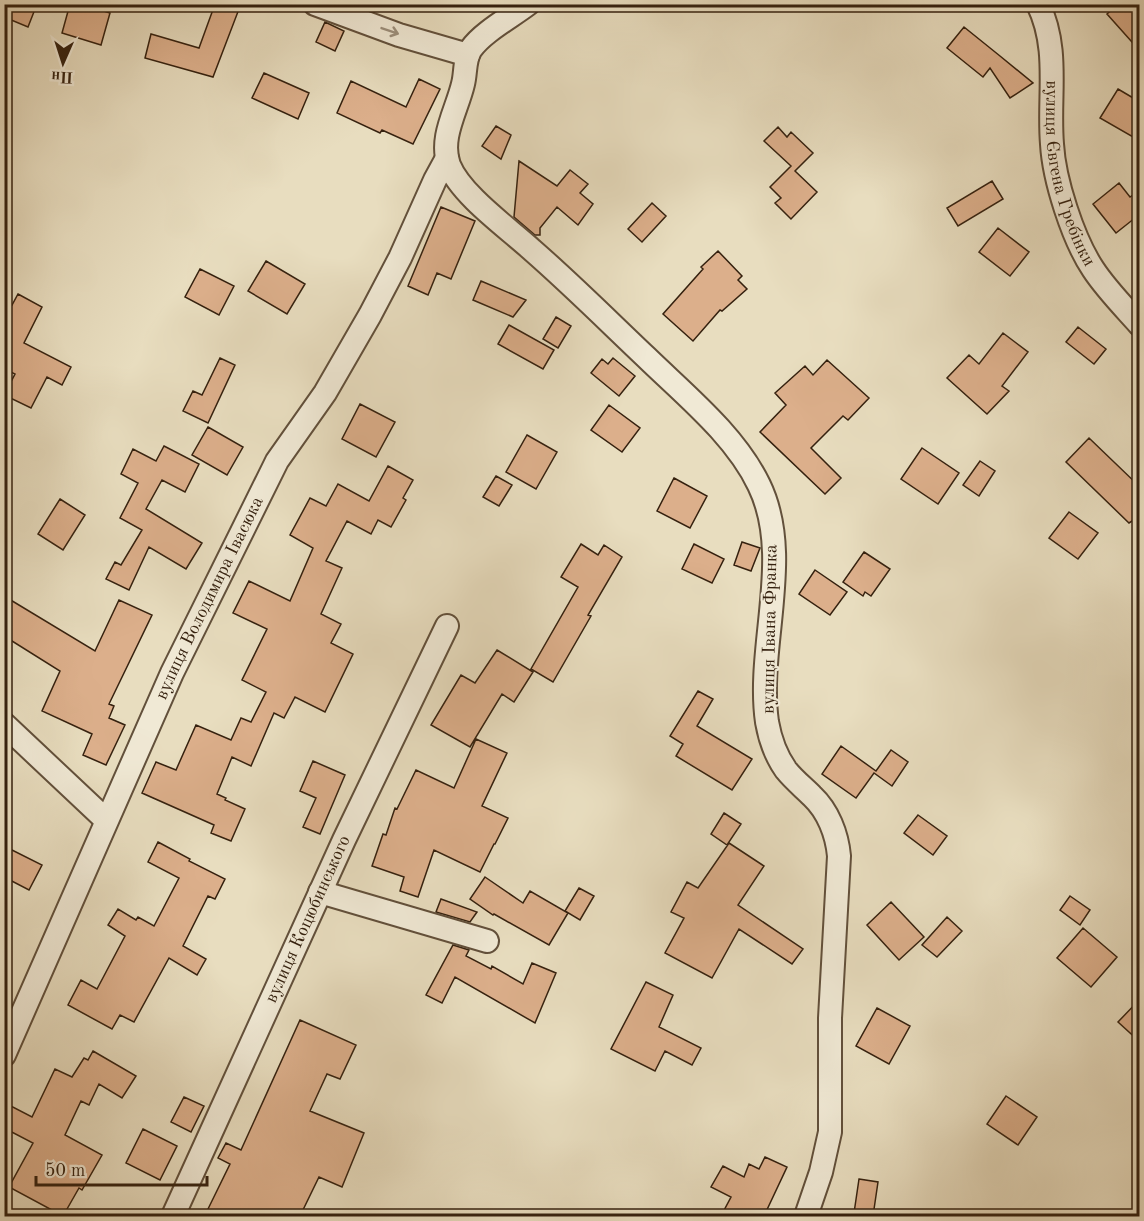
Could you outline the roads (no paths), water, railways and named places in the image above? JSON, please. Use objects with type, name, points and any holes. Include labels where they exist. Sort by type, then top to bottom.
[{"type":"street","points":[[315,4],[399,34],[468,54],[481,39],[528,4]]},
{"type":"street","name":"вулиця Євгена Гребінки","points":[[1038,4],[1051,47],[1053,64],[1052,143],[1060,189],[1075,231],[1093,270],[1140,325]]},
{"type":"street","name":"вулиця Володимира Івасюка","points":[[4,1055],[172,673],[277,461],[325,393],[400,258],[447,152],[447,136],[463,84],[468,54]]},
{"type":"street","name":"вулиця Івана Франка","points":[[447,152],[453,174],[467,190],[705,414],[745,462],[765,500],[772,527],[773,547],[766,695],[770,734],[773,746],[785,769],[822,808],[835,834],[839,856],[830,1018],[830,1132],[821,1172],[806,1216]]},
{"type":"street","name":"вулиця Коцюбинського","points":[[173,1216],[320,892],[447,626]]},
{"type":"street","points":[[4,724],[106,820]]},
{"type":"street","points":[[320,892],[487,941]]}]
